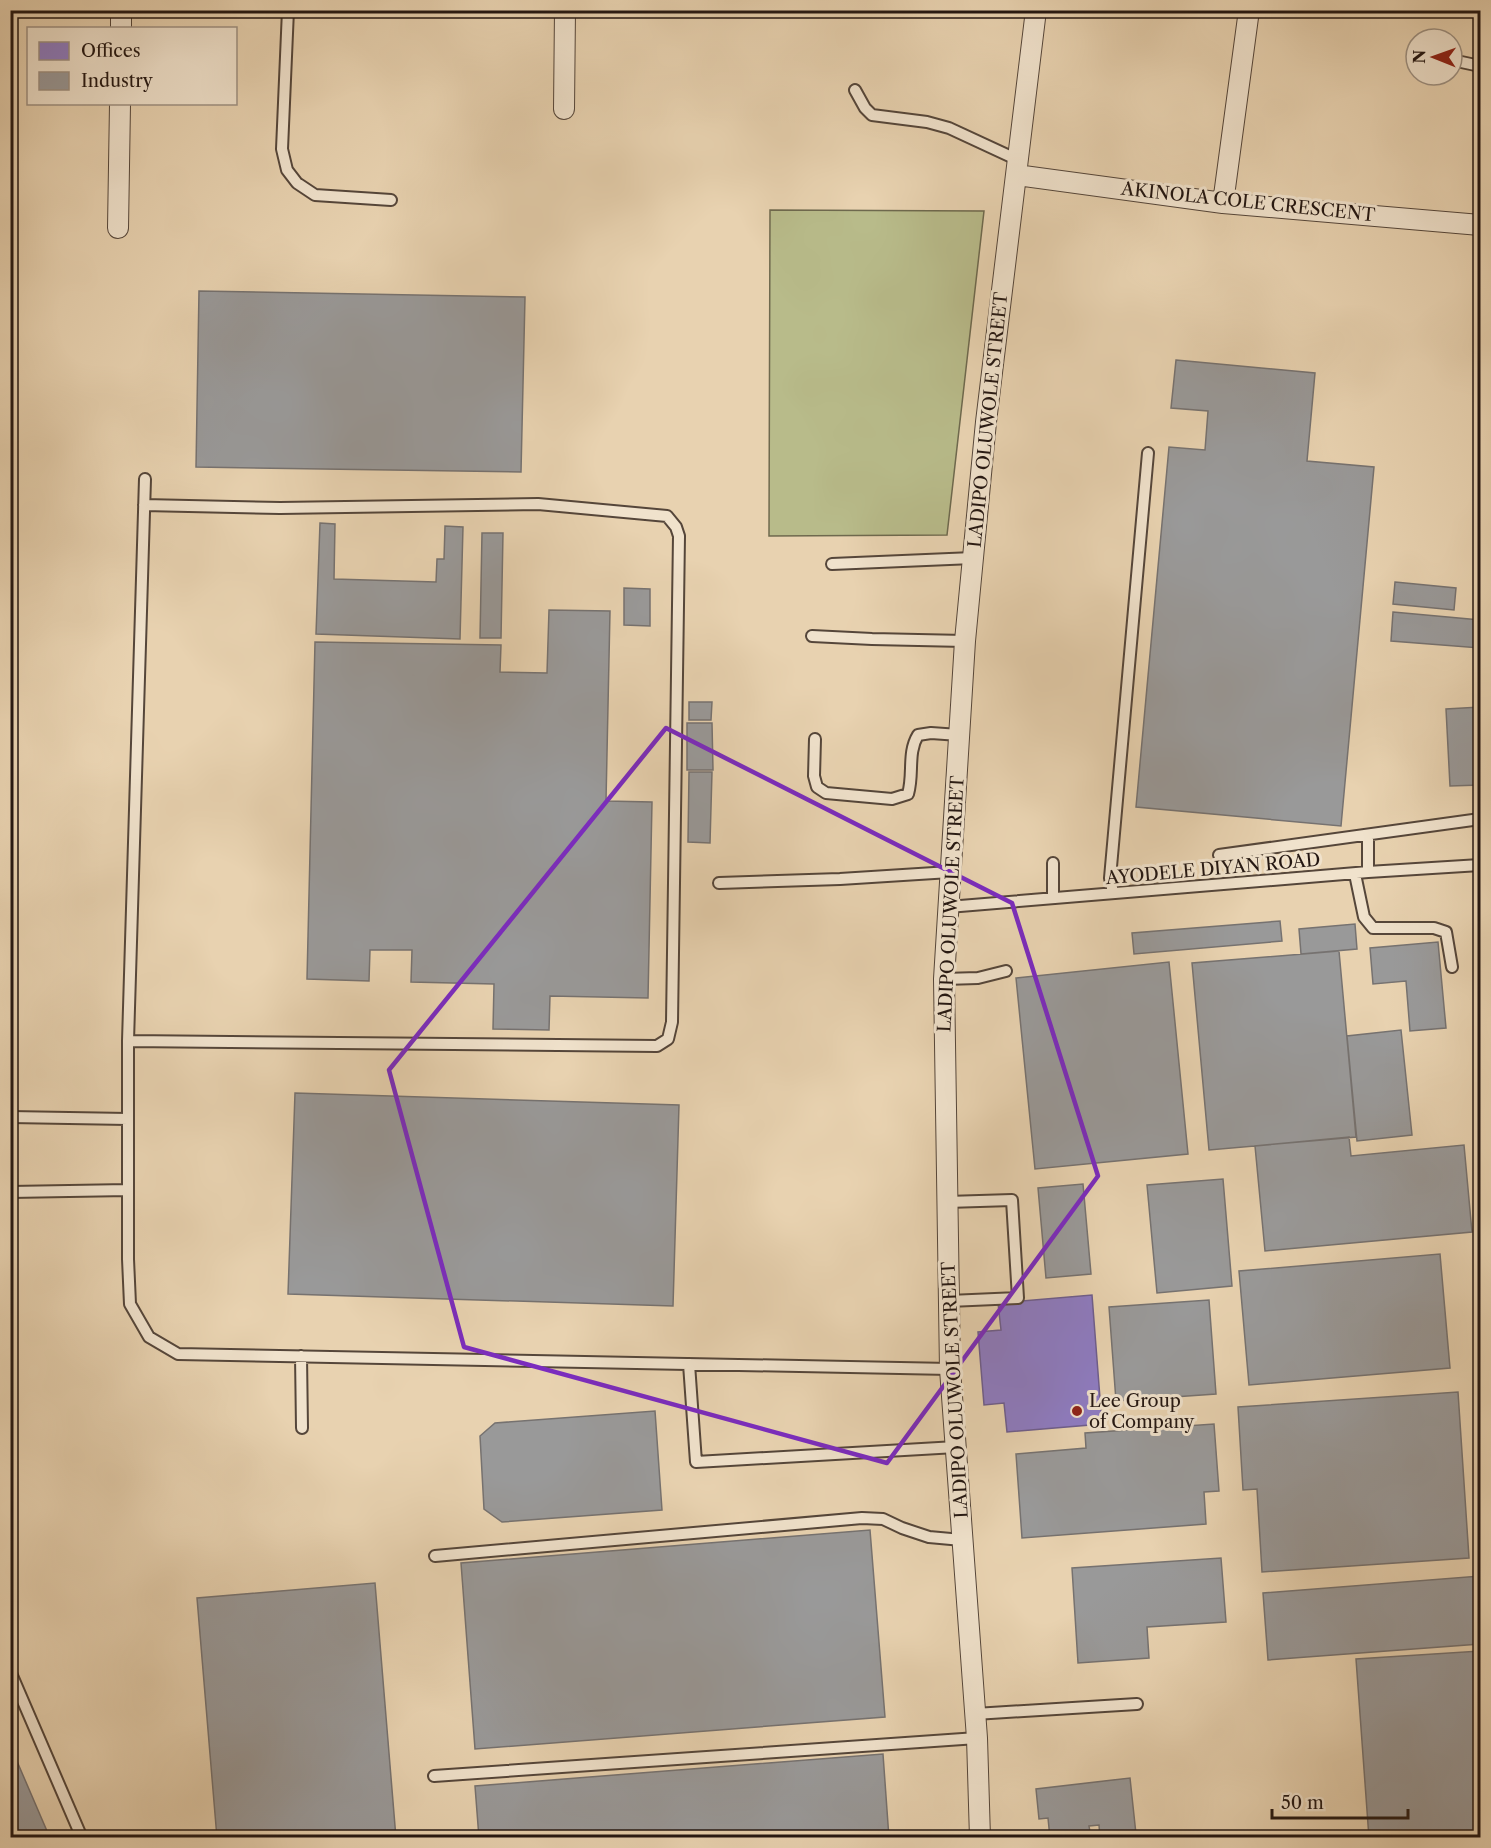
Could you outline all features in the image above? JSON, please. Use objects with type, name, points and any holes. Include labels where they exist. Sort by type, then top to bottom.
[{"type":"street","points":[[121,10],[121,27]]},
{"type":"street","points":[[564,109],[565,10]]},
{"type":"street","name":"LADIPO OLUWOLE STREET","points":[[980,1838],[975,1714],[950,1369],[944,979],[965,641],[986,422],[1036,10]]},
{"type":"street","points":[[1223,203],[1249,10]]},
{"type":"street","points":[[118,228],[120,105]]},
{"type":"street","name":"AKINOLA COLE CRESCENT","points":[[1017,168],[1223,203],[1480,225]]},
{"type":"lane","points":[[288,10],[282,149],[287,170],[297,183],[315,195],[391,200]]},
{"type":"lane","points":[[1464,63],[1480,66]]},
{"type":"lane","points":[[855,90],[865,108],[872,115],[927,122],[949,128],[1017,168]]},
{"type":"lane","points":[[1113,893],[1110,878],[1148,453]]},
{"type":"lane","points":[[145,479],[128,1041],[128,1190],[130,1304],[149,1337],[178,1354],[950,1369]]},
{"type":"lane","points":[[128,1041],[657,1046],[668,1038],[672,1022],[679,536],[676,527],[667,516],[538,504],[280,508],[144,505]]},
{"type":"lane","points":[[831,564],[973,558]]},
{"type":"lane","points":[[812,636],[965,641]]},
{"type":"lane","points":[[814,739],[814,776],[817,787],[826,793],[892,799],[908,794],[912,781],[912,746],[918,735],[931,733],[959,735]]},
{"type":"lane","points":[[1219,855],[1480,819]]},
{"type":"lane","points":[[1368,835],[1368,872]]},
{"type":"lane","points":[[1053,863],[1053,898]]},
{"type":"lane","name":"AYODELE DIYAN ROAD","points":[[948,907],[1355,873],[1480,865]]},
{"type":"lane","points":[[719,883],[950,872]]},
{"type":"lane","points":[[1355,873],[1364,917],[1373,928],[1434,928],[1446,932],[1452,967]]},
{"type":"lane","points":[[944,979],[978,978],[1006,971]]},
{"type":"lane","points":[[10,1117],[128,1119]]},
{"type":"lane","points":[[10,1192],[128,1190]]},
{"type":"lane","points":[[947,1202],[1012,1200],[1018,1298],[949,1301]]},
{"type":"lane","points":[[302,1356],[302,1428]]},
{"type":"lane","points":[[689,1364],[696,1462],[956,1447]]},
{"type":"lane","points":[[435,1556],[862,1518],[883,1519],[929,1537],[962,1540]]},
{"type":"lane","points":[[10,1671],[82,1838]]},
{"type":"lane","points":[[975,1714],[1137,1704]]},
{"type":"lane","points":[[434,1776],[976,1738]]},
{"type":"highlighted area","points":[[666,728],[1012,903],[1098,1176],[887,1463],[464,1347],[389,1070]]},
{"type":"green space","points":[[770,210],[984,211],[947,535],[769,536]]},
{"type":"building: Offices","points":[[1092,1295],[1102,1424],[1007,1432],[1004,1403],[984,1405],[978,1332],[1001,1330],[998,1303]]},
{"type":"building: Industry","points":[[199,291],[525,297],[521,472],[196,467]]},
{"type":"building: Industry","points":[[1176,360],[1315,373],[1307,461],[1374,467],[1341,826],[1136,807],[1169,447],[1205,450],[1208,411],[1171,408]]},
{"type":"building: Industry","points":[[320,523],[335,524],[334,579],[436,582],[437,559],[444,559],[445,526],[463,527],[460,639],[316,634]]},
{"type":"building: Industry","points":[[482,533],[503,533],[501,638],[480,638]]},
{"type":"building: Industry","points":[[1395,582],[1456,588],[1454,610],[1393,604]]},
{"type":"building: Industry","points":[[624,588],[650,589],[650,626],[624,625]]},
{"type":"building: Industry","points":[[549,610],[610,611],[606,801],[652,802],[648,998],[550,996],[549,1030],[493,1029],[494,984],[411,982],[412,950],[370,950],[369,981],[307,979],[315,642],[501,645],[500,672],[547,673]]},
{"type":"building: Industry","points":[[1393,612],[1480,620],[1480,648],[1391,641]]},
{"type":"building: Industry","points":[[689,702],[712,702],[711,720],[689,720]]},
{"type":"building: Industry","points":[[1480,707],[1480,785],[1450,786],[1446,709]]},
{"type":"building: Industry","points":[[687,723],[712,723],[713,770],[687,770]]},
{"type":"building: Industry","points":[[689,772],[712,772],[710,843],[688,842]]},
{"type":"building: Industry","points":[[1280,921],[1282,941],[1134,954],[1132,933]]},
{"type":"building: Industry","points":[[1355,924],[1357,949],[1301,954],[1299,929]]},
{"type":"building: Industry","points":[[1438,942],[1446,1028],[1410,1031],[1406,981],[1373,984],[1370,948]]},
{"type":"building: Industry","points":[[1339,951],[1356,1137],[1209,1150],[1192,963]]},
{"type":"building: Industry","points":[[1169,962],[1188,1154],[1035,1169],[1016,978]]},
{"type":"building: Industry","points":[[1401,1030],[1412,1135],[1357,1141],[1347,1036]]},
{"type":"building: Industry","points":[[295,1093],[679,1105],[673,1306],[288,1294]]},
{"type":"building: Industry","points":[[1349,1137],[1351,1156],[1464,1145],[1472,1232],[1265,1251],[1255,1146]]},
{"type":"building: Industry","points":[[1223,1179],[1232,1286],[1157,1293],[1147,1185]]},
{"type":"building: Industry","points":[[1083,1184],[1091,1274],[1046,1278],[1038,1188]]},
{"type":"building: Industry","points":[[1440,1254],[1450,1368],[1249,1385],[1239,1271]]},
{"type":"building: Industry","points":[[1209,1300],[1216,1394],[1116,1401],[1109,1307]]},
{"type":"building: Industry","points":[[1458,1392],[1469,1558],[1262,1572],[1257,1489],[1243,1490],[1238,1407]]},
{"type":"building: Industry","points":[[655,1411],[662,1510],[502,1522],[484,1509],[480,1436],[495,1423]]},
{"type":"building: Industry","points":[[1214,1424],[1219,1491],[1204,1492],[1206,1524],[1022,1538],[1016,1454],[1086,1448],[1085,1433]]},
{"type":"building: Industry","points":[[870,1530],[885,1717],[475,1749],[461,1563]]},
{"type":"building: Industry","points":[[1221,1558],[1226,1622],[1147,1627],[1149,1658],[1078,1663],[1072,1568]]},
{"type":"building: Industry","points":[[1480,1576],[1480,1644],[1268,1660],[1263,1593]]},
{"type":"building: Industry","points":[[375,1583],[396,1838],[217,1838],[197,1598]]},
{"type":"building: Industry","points":[[1480,1651],[1480,1838],[1369,1838],[1356,1659]]},
{"type":"building: Industry","points":[[10,1745],[50,1838],[10,1838]]},
{"type":"building: Industry","points":[[883,1754],[889,1838],[479,1838],[475,1786]]},
{"type":"building: Industry","points":[[1130,1778],[1136,1834],[1100,1838],[1099,1825],[1089,1826],[1091,1838],[1050,1838],[1048,1818],[1039,1819],[1036,1789]]},
{"type":"place","name":"Lee Group of Company","points":[[1077,1411]]}]
